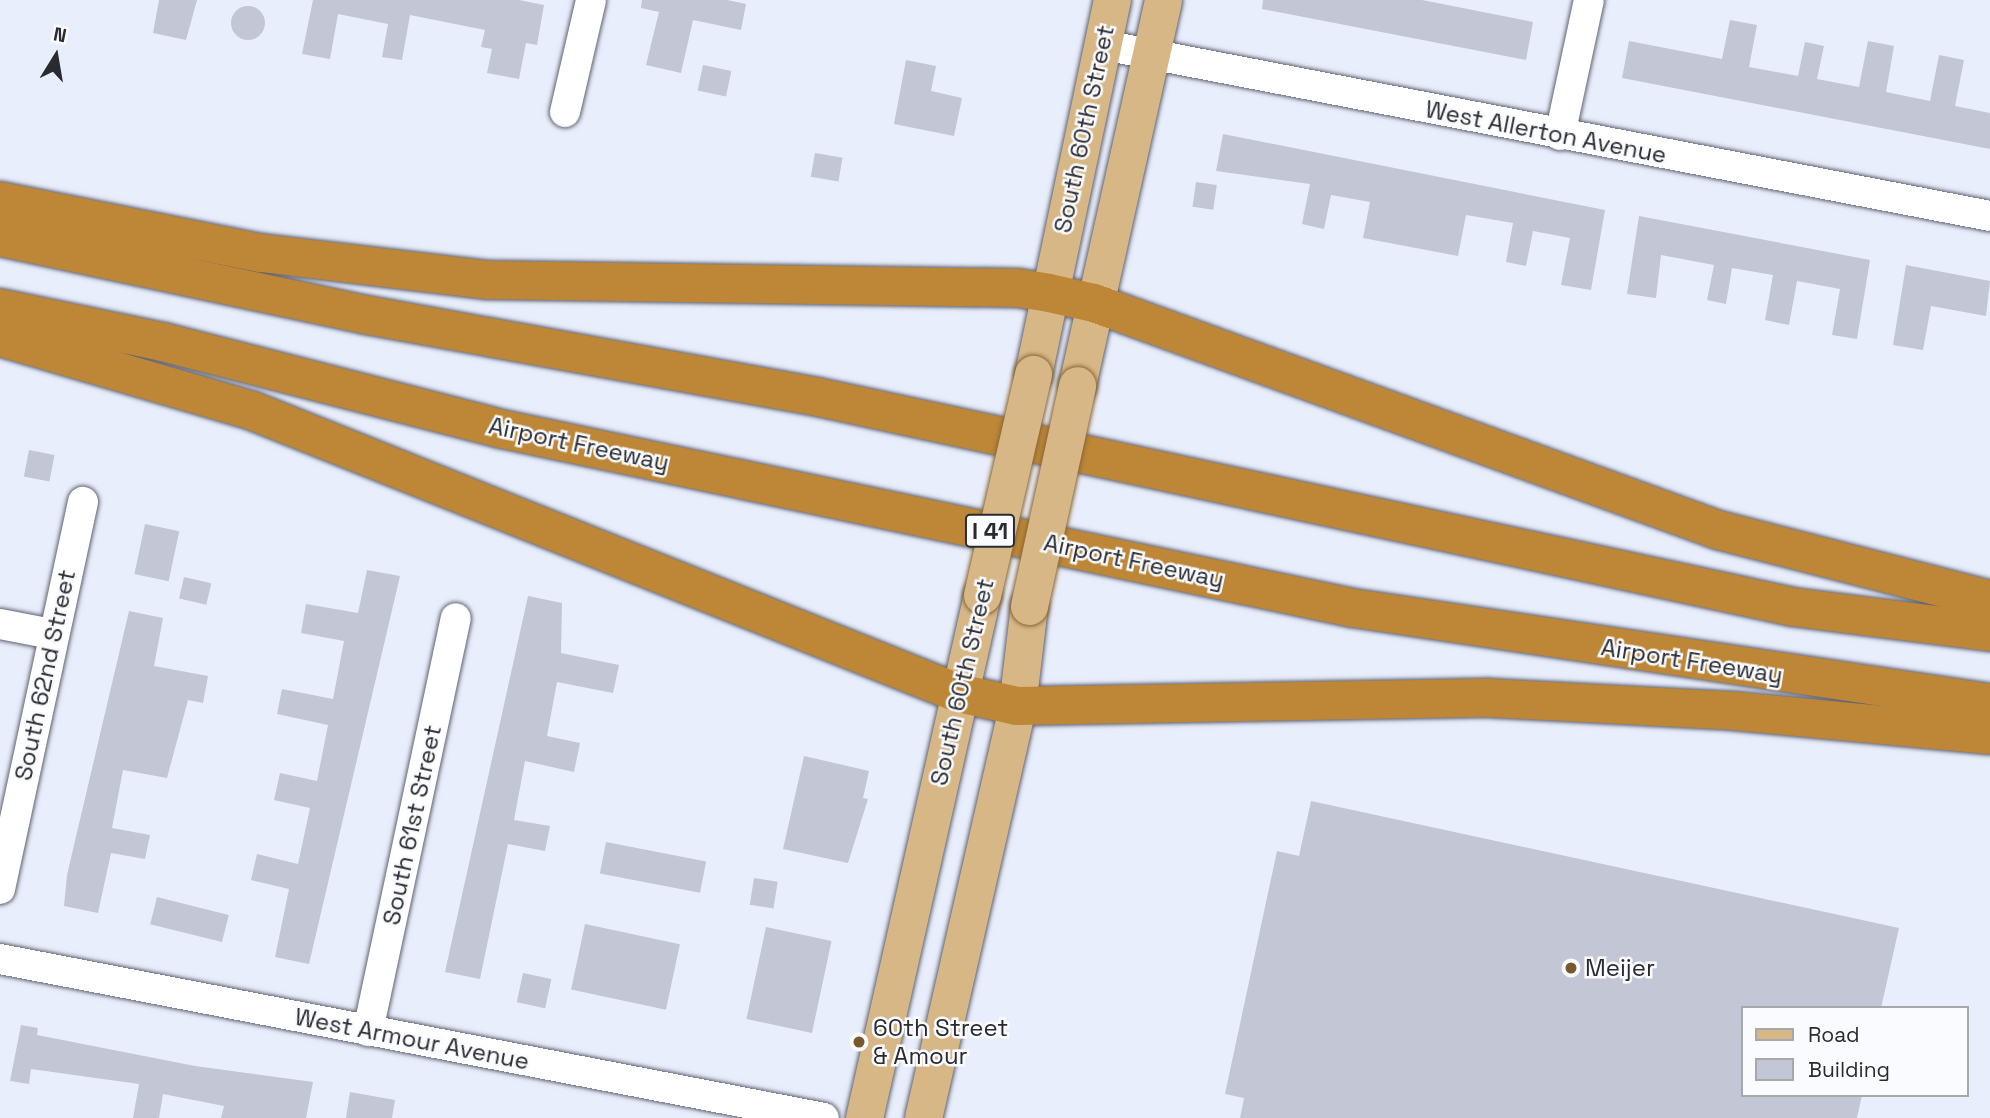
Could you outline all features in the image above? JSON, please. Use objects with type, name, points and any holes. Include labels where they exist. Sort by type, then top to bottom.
[{"type":"highway","points":[[0,201],[273,255],[488,280],[1018,288],[1049,293],[1094,303],[1718,530],[1990,600]]},
{"type":"highway","points":[[0,237],[367,316],[818,397],[1793,607],[1990,632]]},
{"type":"highway","name":"Airport Freeway","points":[[0,308],[163,342],[502,429],[1353,608],[1990,703]]},
{"type":"highway","points":[[0,337],[253,411],[958,693],[1017,706],[1489,698],[1735,711],[1990,735]]},
{"type":"main road","name":"South 60th Street","points":[[864,1118],[958,693],[1033,374],[1112,0]]},
{"type":"main road","name":"South 60th Street","points":[[923,1118],[1017,706],[1029,606],[1163,0]]},
{"type":"street","points":[[565,112],[591,0]]},
{"type":"street","points":[[1560,135],[1590,0]]},
{"type":"street","name":"West Allerton Avenue","points":[[1102,45],[1990,216]]},
{"type":"street","name":"South 62nd Street","points":[[0,889],[52,634],[83,502]]},
{"type":"street","name":"South 61st Street","points":[[368,1031],[456,618]]},
{"type":"street","points":[[0,624],[52,634]]},
{"type":"street","name":"West Armour Avenue","points":[[0,959],[824,1118]]},
{"type":"building","points":[[159,0],[197,0],[186,40],[153,33]]},
{"type":"building","points":[[313,0],[519,0],[544,5],[537,45],[526,43],[519,79],[487,73],[492,49],[481,47],[485,30],[410,15],[402,60],[382,57],[388,24],[338,14],[330,59],[302,54]]},
{"type":"building","points":[[642,0],[727,0],[746,4],[741,30],[693,20],[681,73],[646,65],[659,12],[641,8]]},
{"type":"building","points":[[1263,0],[1422,0],[1533,22],[1526,60],[1262,9]]},
{"type":"building","points":[[248,6],[260,11],[265,23],[260,35],[248,40],[236,35],[231,23],[236,11]]},
{"type":"building","points":[[1730,20],[1757,25],[1749,67],[1798,76],[1805,42],[1824,46],[1817,79],[1859,87],[1868,41],[1894,46],[1886,92],[1930,101],[1939,55],[1964,60],[1955,106],[1990,113],[1990,149],[1622,78],[1629,41],[1722,59]]},
{"type":"building","points":[[906,60],[936,66],[931,91],[962,98],[954,136],[894,124]]},
{"type":"building","points":[[703,65],[731,71],[726,96],[698,90]]},
{"type":"building","points":[[1223,134],[1605,210],[1591,290],[1561,285],[1570,238],[1533,231],[1526,266],[1506,262],[1513,223],[1466,215],[1458,256],[1363,238],[1370,202],[1331,195],[1324,229],[1302,224],[1310,184],[1216,171]]},
{"type":"building","points":[[815,153],[843,158],[838,181],[811,177]]},
{"type":"building","points":[[1196,182],[1217,185],[1213,210],[1193,207]]},
{"type":"building","points":[[1639,216],[1870,260],[1857,339],[1832,335],[1840,289],[1797,281],[1789,325],[1765,320],[1773,275],[1732,268],[1726,304],[1707,300],[1714,265],[1661,255],[1656,298],[1627,294]]},
{"type":"building","points":[[1906,265],[1990,281],[1986,316],[1931,306],[1923,350],[1893,345]]},
{"type":"building","points":[[29,450],[55,455],[49,481],[24,477]]},
{"type":"building","points":[[145,524],[179,531],[169,581],[134,574]]},
{"type":"building","points":[[367,570],[400,576],[309,964],[275,957],[289,889],[251,880],[257,854],[298,864],[310,808],[274,800],[280,773],[317,781],[328,725],[277,714],[282,689],[333,699],[344,641],[301,633],[306,604],[358,613]]},
{"type":"building","points":[[184,577],[211,583],[206,605],[179,598]]},
{"type":"building","points":[[528,596],[562,603],[561,653],[619,665],[613,693],[557,682],[547,736],[580,743],[574,772],[525,761],[514,820],[550,826],[545,851],[508,844],[480,979],[445,972]]},
{"type":"building","points":[[129,611],[163,618],[154,666],[208,676],[203,703],[188,700],[167,778],[123,770],[112,828],[150,835],[145,859],[111,853],[98,913],[64,906],[67,875]]},
{"type":"building","points":[[804,756],[869,771],[863,798],[868,799],[848,863],[783,849]]},
{"type":"building","name":"Meijer","points":[[1311,801],[1899,928],[1881,1006],[1742,1006],[1742,1097],[1862,1097],[1857,1118],[1240,1118],[1244,1098],[1225,1094],[1277,851],[1299,856]]},
{"type":"building","points":[[606,842],[706,861],[700,893],[600,873]]},
{"type":"building","points":[[754,878],[778,882],[773,908],[750,905]]},
{"type":"building","points":[[157,897],[229,915],[222,942],[150,924]]},
{"type":"building","points":[[585,924],[680,944],[666,1010],[571,990]]},
{"type":"building","points":[[766,927],[832,941],[812,1033],[746,1019]]},
{"type":"building","points":[[523,973],[551,979],[545,1008],[517,1002]]},
{"type":"building","points":[[21,1025],[38,1028],[37,1035],[195,1066],[313,1082],[306,1118],[221,1118],[224,1106],[163,1094],[159,1118],[133,1118],[139,1084],[31,1069],[29,1084],[10,1081]]},
{"type":"building","points":[[350,1092],[395,1100],[392,1118],[346,1118]]},
{"type":"place","name":"Meijer","points":[[1571,968]]},
{"type":"place","name":"60th Street & Amour","points":[[859,1042]]}]
